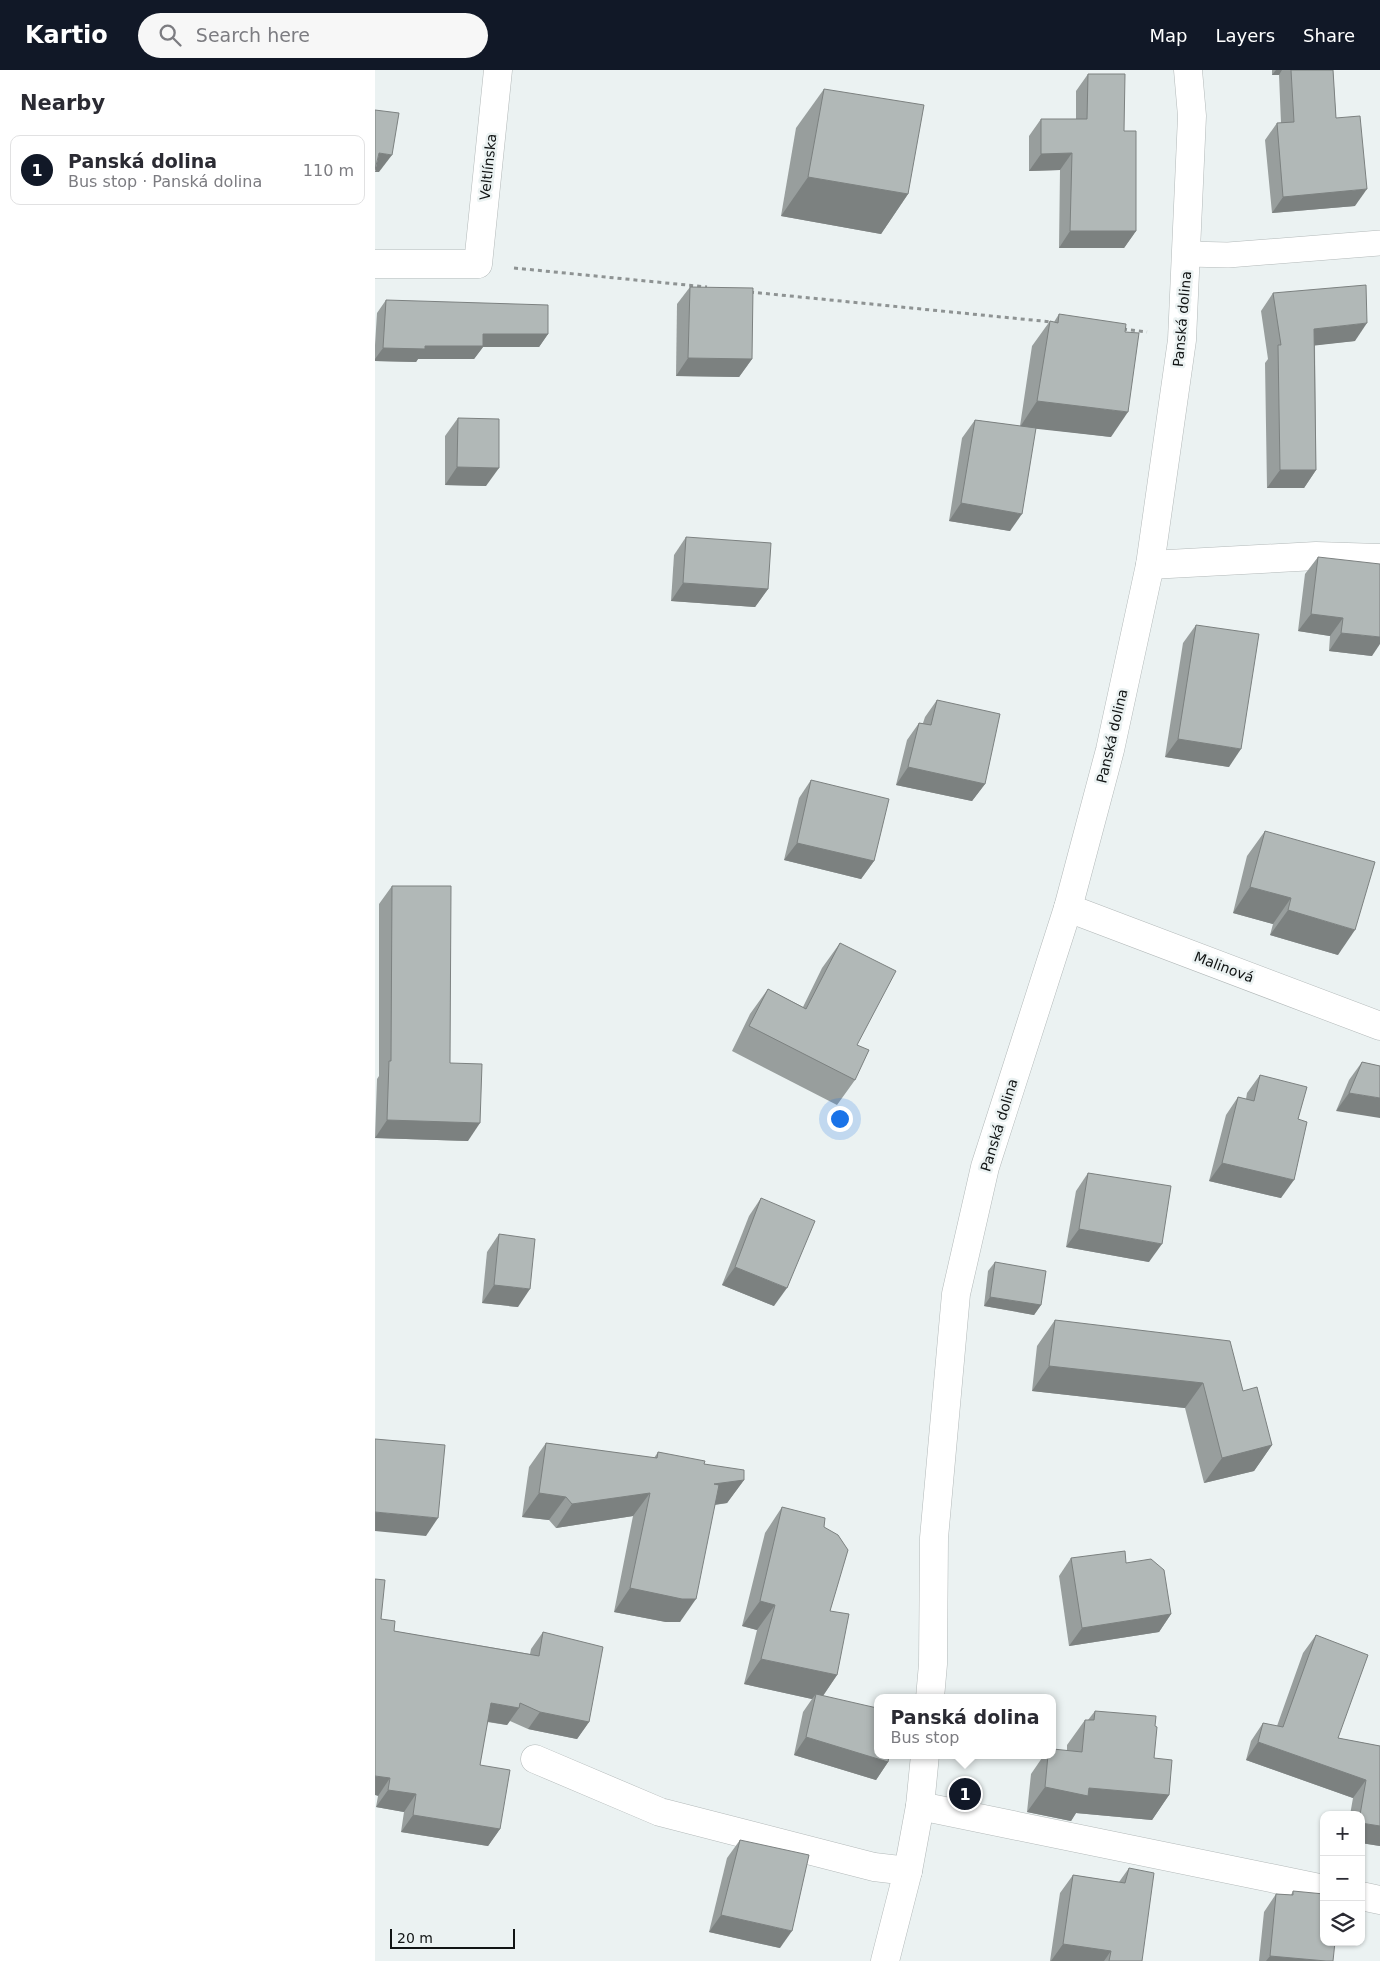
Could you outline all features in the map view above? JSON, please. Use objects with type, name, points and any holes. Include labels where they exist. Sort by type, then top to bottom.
[{"type":"street","name":"Veltlínska","points":[[479,264],[498,70]]},
{"type":"street","name":"Panská dolina","points":[[930,1694],[933,1664],[934,1538],[956,1294],[985,1167],[1068,908],[1111,750],[1150,566],[1182,340],[1192,116],[1188,70]]},
{"type":"street","points":[[375,264],[479,264]]},
{"type":"street","points":[[1150,566],[1317,556],[1380,558]]},
{"type":"street","name":"Malinová","points":[[1068,908],[1380,1026]]},
{"type":"street","points":[[535,1759],[659,1812],[874,1867],[908,1871]]},
{"type":"street","points":[[885,1961],[908,1871],[920,1806],[925,1759]]},
{"type":"street","points":[[920,1806],[1320,1888]]},
{"type":"street","points":[[1365,1897],[1380,1900]]},
{"type":"lane","points":[[1187,254],[1228,255],[1380,243]]},
{"type":"path","points":[[479,264],[716,288]]},
{"type":"path","points":[[746,291],[1053,322]]},
{"type":"path","points":[[1122,329],[1152,332],[1182,340]]},
{"type":"building","points":[[1291,70],[1333,70],[1336,118],[1360,116],[1367,189],[1283,197],[1277,123],[1294,122]]},
{"type":"building","points":[[1088,74],[1125,74],[1124,131],[1136,131],[1136,231],[1070,231],[1072,153],[1041,154],[1041,119],[1087,119]]},
{"type":"building","points":[[824,89],[924,105],[908,194],[808,177]]},
{"type":"building","points":[[375,110],[399,113],[392,155],[379,153],[375,170]]},
{"type":"building","points":[[1366,285],[1367,323],[1314,329],[1316,470],[1280,470],[1278,345],[1281,345],[1273,293]]},
{"type":"building","points":[[690,287],[753,288],[752,359],[688,358]]},
{"type":"building","points":[[386,300],[548,305],[548,334],[483,334],[483,346],[425,346],[425,349],[383,348]]},
{"type":"building","points":[[1059,314],[1126,324],[1125,332],[1139,333],[1128,412],[1037,401],[1050,321],[1058,323]]},
{"type":"building","points":[[458,418],[499,419],[499,468],[457,467]]},
{"type":"building","points":[[975,420],[1036,428],[1022,514],[961,503]]},
{"type":"building","points":[[686,537],[771,543],[768,589],[683,583]]},
{"type":"building","points":[[1318,557],[1380,564],[1380,637],[1341,633],[1343,618],[1311,614]]},
{"type":"building","points":[[1196,625],[1259,634],[1241,749],[1178,739]]},
{"type":"building","points":[[937,700],[1000,714],[985,784],[908,767],[919,723],[931,725]]},
{"type":"building","points":[[811,780],[889,799],[874,861],[797,843]]},
{"type":"building","points":[[1265,831],[1375,862],[1355,930],[1288,910],[1291,898],[1250,887]]},
{"type":"building","points":[[392,886],[451,886],[450,1063],[482,1064],[480,1123],[387,1120],[389,1061],[391,1061]]},
{"type":"building","points":[[840,943],[896,971],[857,1045],[869,1050],[855,1080],[749,1026],[768,989],[806,1009]]},
{"type":"building","points":[[1362,1062],[1380,1066],[1380,1098],[1349,1093]]},
{"type":"building","points":[[1260,1075],[1307,1087],[1298,1119],[1307,1122],[1294,1180],[1222,1163],[1238,1097],[1254,1101]]},
{"type":"building","points":[[1088,1173],[1171,1186],[1162,1244],[1079,1229]]},
{"type":"building","points":[[761,1198],[815,1221],[787,1288],[735,1267]]},
{"type":"building","points":[[499,1234],[535,1239],[530,1289],[494,1285]]},
{"type":"building","points":[[995,1262],[1046,1271],[1041,1305],[990,1297]]},
{"type":"building","points":[[1055,1320],[1230,1341],[1243,1391],[1257,1387],[1272,1445],[1222,1458],[1203,1383],[1049,1366]]},
{"type":"building","points":[[375,1439],[445,1445],[438,1518],[375,1512]]},
{"type":"building","points":[[546,1443],[657,1458],[658,1452],[705,1461],[704,1464],[744,1470],[744,1480],[714,1484],[719,1485],[696,1599],[682,1599],[630,1588],[650,1493],[572,1504],[566,1497],[539,1493]]},
{"type":"building","points":[[782,1507],[825,1518],[824,1527],[838,1535],[848,1550],[830,1611],[849,1614],[837,1675],[761,1659],[775,1605],[760,1601]]},
{"type":"building","points":[[1125,1551],[1126,1563],[1151,1559],[1164,1570],[1171,1614],[1082,1628],[1071,1558]]},
{"type":"building","points":[[375,1579],[385,1580],[381,1619],[395,1621],[394,1631],[539,1656],[543,1632],[603,1647],[589,1722],[540,1712],[520,1703],[519,1708],[491,1703],[480,1765],[510,1770],[500,1829],[413,1815],[416,1794],[388,1790],[390,1778],[375,1776]]},
{"type":"building","points":[[1316,1635],[1368,1655],[1338,1738],[1380,1746],[1380,1826],[1365,1824],[1365,1811],[1361,1811],[1366,1780],[1258,1742],[1263,1723],[1283,1727]]},
{"type":"building","points":[[816,1694],[874,1707],[874,1758],[806,1737]]},
{"type":"building","points":[[1095,1711],[1156,1716],[1155,1726],[1157,1727],[1154,1758],[1172,1760],[1169,1795],[1089,1788],[1088,1796],[1045,1787],[1048,1759],[1056,1759],[1056,1749],[1082,1752],[1085,1720],[1094,1720]]},
{"type":"building","points":[[740,1840],[809,1855],[792,1931],[721,1915]]},
{"type":"building","points":[[1129,1868],[1154,1873],[1142,1961],[1109,1961],[1111,1951],[1063,1944],[1073,1875],[1125,1883]]},
{"type":"building","points":[[1293,1891],[1320,1894],[1320,1946],[1335,1946],[1333,1961],[1270,1956],[1276,1894],[1293,1895]]},
{"type":"place","name":"Panská dolina","points":[[965,1794]]}]
